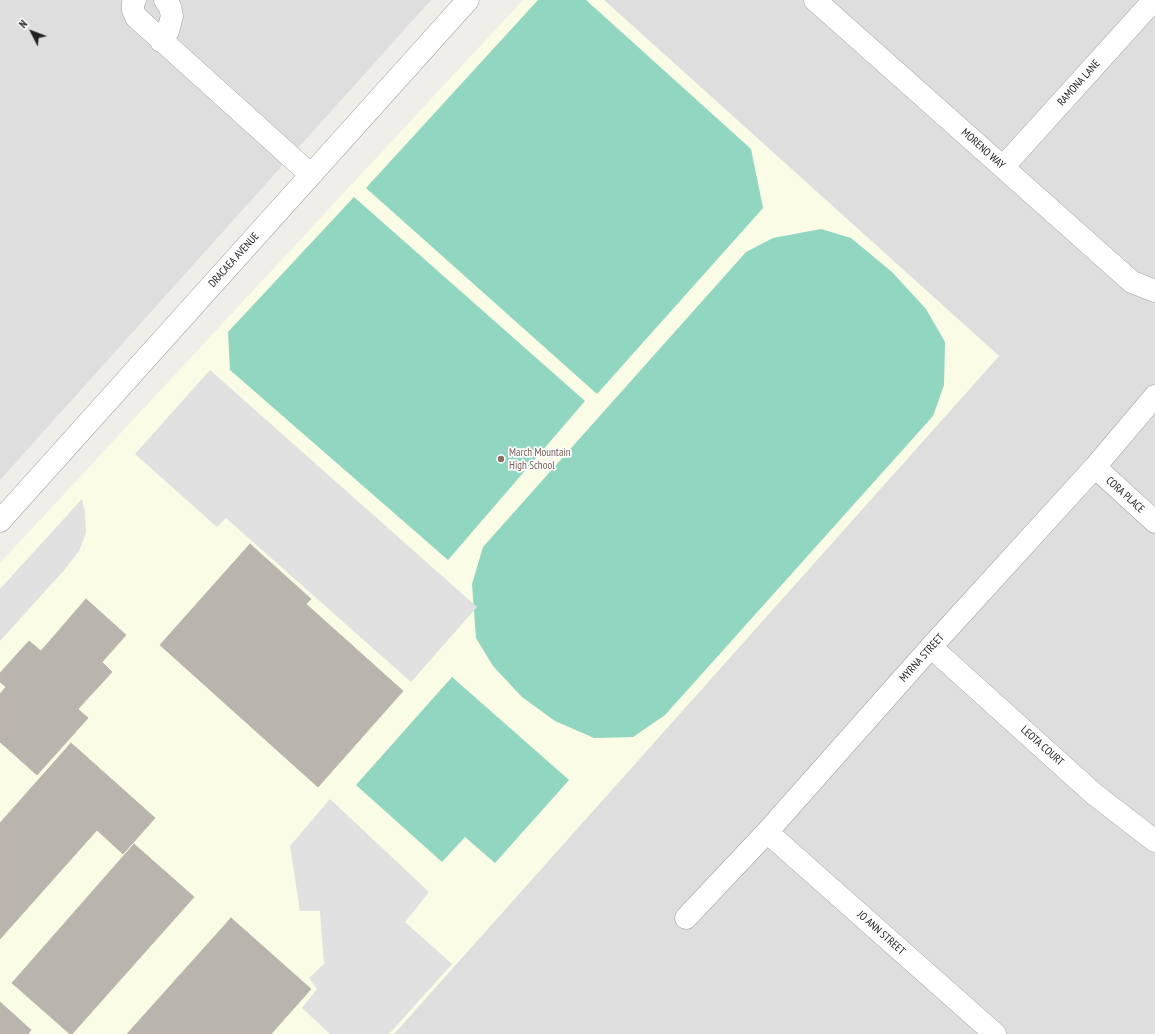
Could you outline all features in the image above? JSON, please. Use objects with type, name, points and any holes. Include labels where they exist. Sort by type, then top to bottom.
[{"type":"street","points":[[135,0],[133,3],[133,10],[136,17],[311,175]]},
{"type":"street","points":[[161,41],[168,31],[172,16],[170,7],[166,0]]},
{"type":"street","name":"DRACAEA AVENUE","points":[[0,521],[468,0]]},
{"type":"street","name":"RAMONA LANE","points":[[1003,167],[1154,0]]},
{"type":"street","name":"MORENO WAY","points":[[820,1],[1132,282],[1155,291]]},
{"type":"street","name":"MYRNA STREET","points":[[686,918],[767,832],[1094,467],[1155,396]]},
{"type":"street","name":"CORA PLACE","points":[[1094,467],[1155,522]]},
{"type":"street","name":"LEOTA COURT","points":[[932,647],[1094,794],[1155,841]]},
{"type":"street","name":"JO ANN STREET","points":[[767,832],[994,1034]]},
{"type":"shaded area","points":[[0,0],[431,0],[0,480]]},
{"type":"shaded area","name":"March Mountain High School","points":[[523,0],[604,0],[999,356],[394,1034],[0,1034],[0,563]]},
{"type":"shaded area","points":[[604,0],[1155,0],[1155,1034],[394,1034],[999,356]]},
{"type":"shaded area","points":[[210,370],[477,607],[411,682],[226,518],[217,527],[135,454]]},
{"type":"shaded area","points":[[82,499],[85,513],[86,533],[79,551],[65,569],[0,641],[0,589]]},
{"type":"shaded area","points":[[330,799],[429,892],[405,922],[452,964],[389,1034],[330,1034],[302,1008],[317,989],[309,978],[324,964],[320,911],[300,911],[290,846]]},
{"type":"green space","points":[[538,0],[586,0],[751,149],[763,208],[597,394],[366,188]]},
{"type":"green space","points":[[354,197],[585,401],[448,560],[230,370],[228,332]]},
{"type":"green space","points":[[821,229],[851,238],[892,272],[926,309],[945,342],[944,385],[933,416],[665,715],[633,737],[594,738],[555,721],[522,697],[493,666],[476,638],[472,584],[483,547],[746,252],[773,238]]},
{"type":"green space","points":[[452,677],[569,780],[495,863],[465,837],[442,862],[356,785]]},
{"type":"building","points":[[250,544],[311,599],[306,604],[403,691],[318,787],[160,645]]},
{"type":"building","points":[[86,599],[126,635],[102,662],[112,672],[78,709],[88,718],[37,775],[0,742],[0,694],[6,687],[0,682],[0,673],[29,641],[41,651]]},
{"type":"building","points":[[71,743],[155,818],[123,854],[97,830],[0,939],[0,823]]},
{"type":"building","points":[[134,844],[194,897],[72,1034],[70,1034],[12,983]]},
{"type":"building","points":[[231,918],[311,989],[271,1034],[127,1034]]},
{"type":"building","points":[[0,1002],[31,1030],[28,1034],[0,1034]]},
{"type":"place","name":"March Mountain High School","points":[[501,459]]}]
